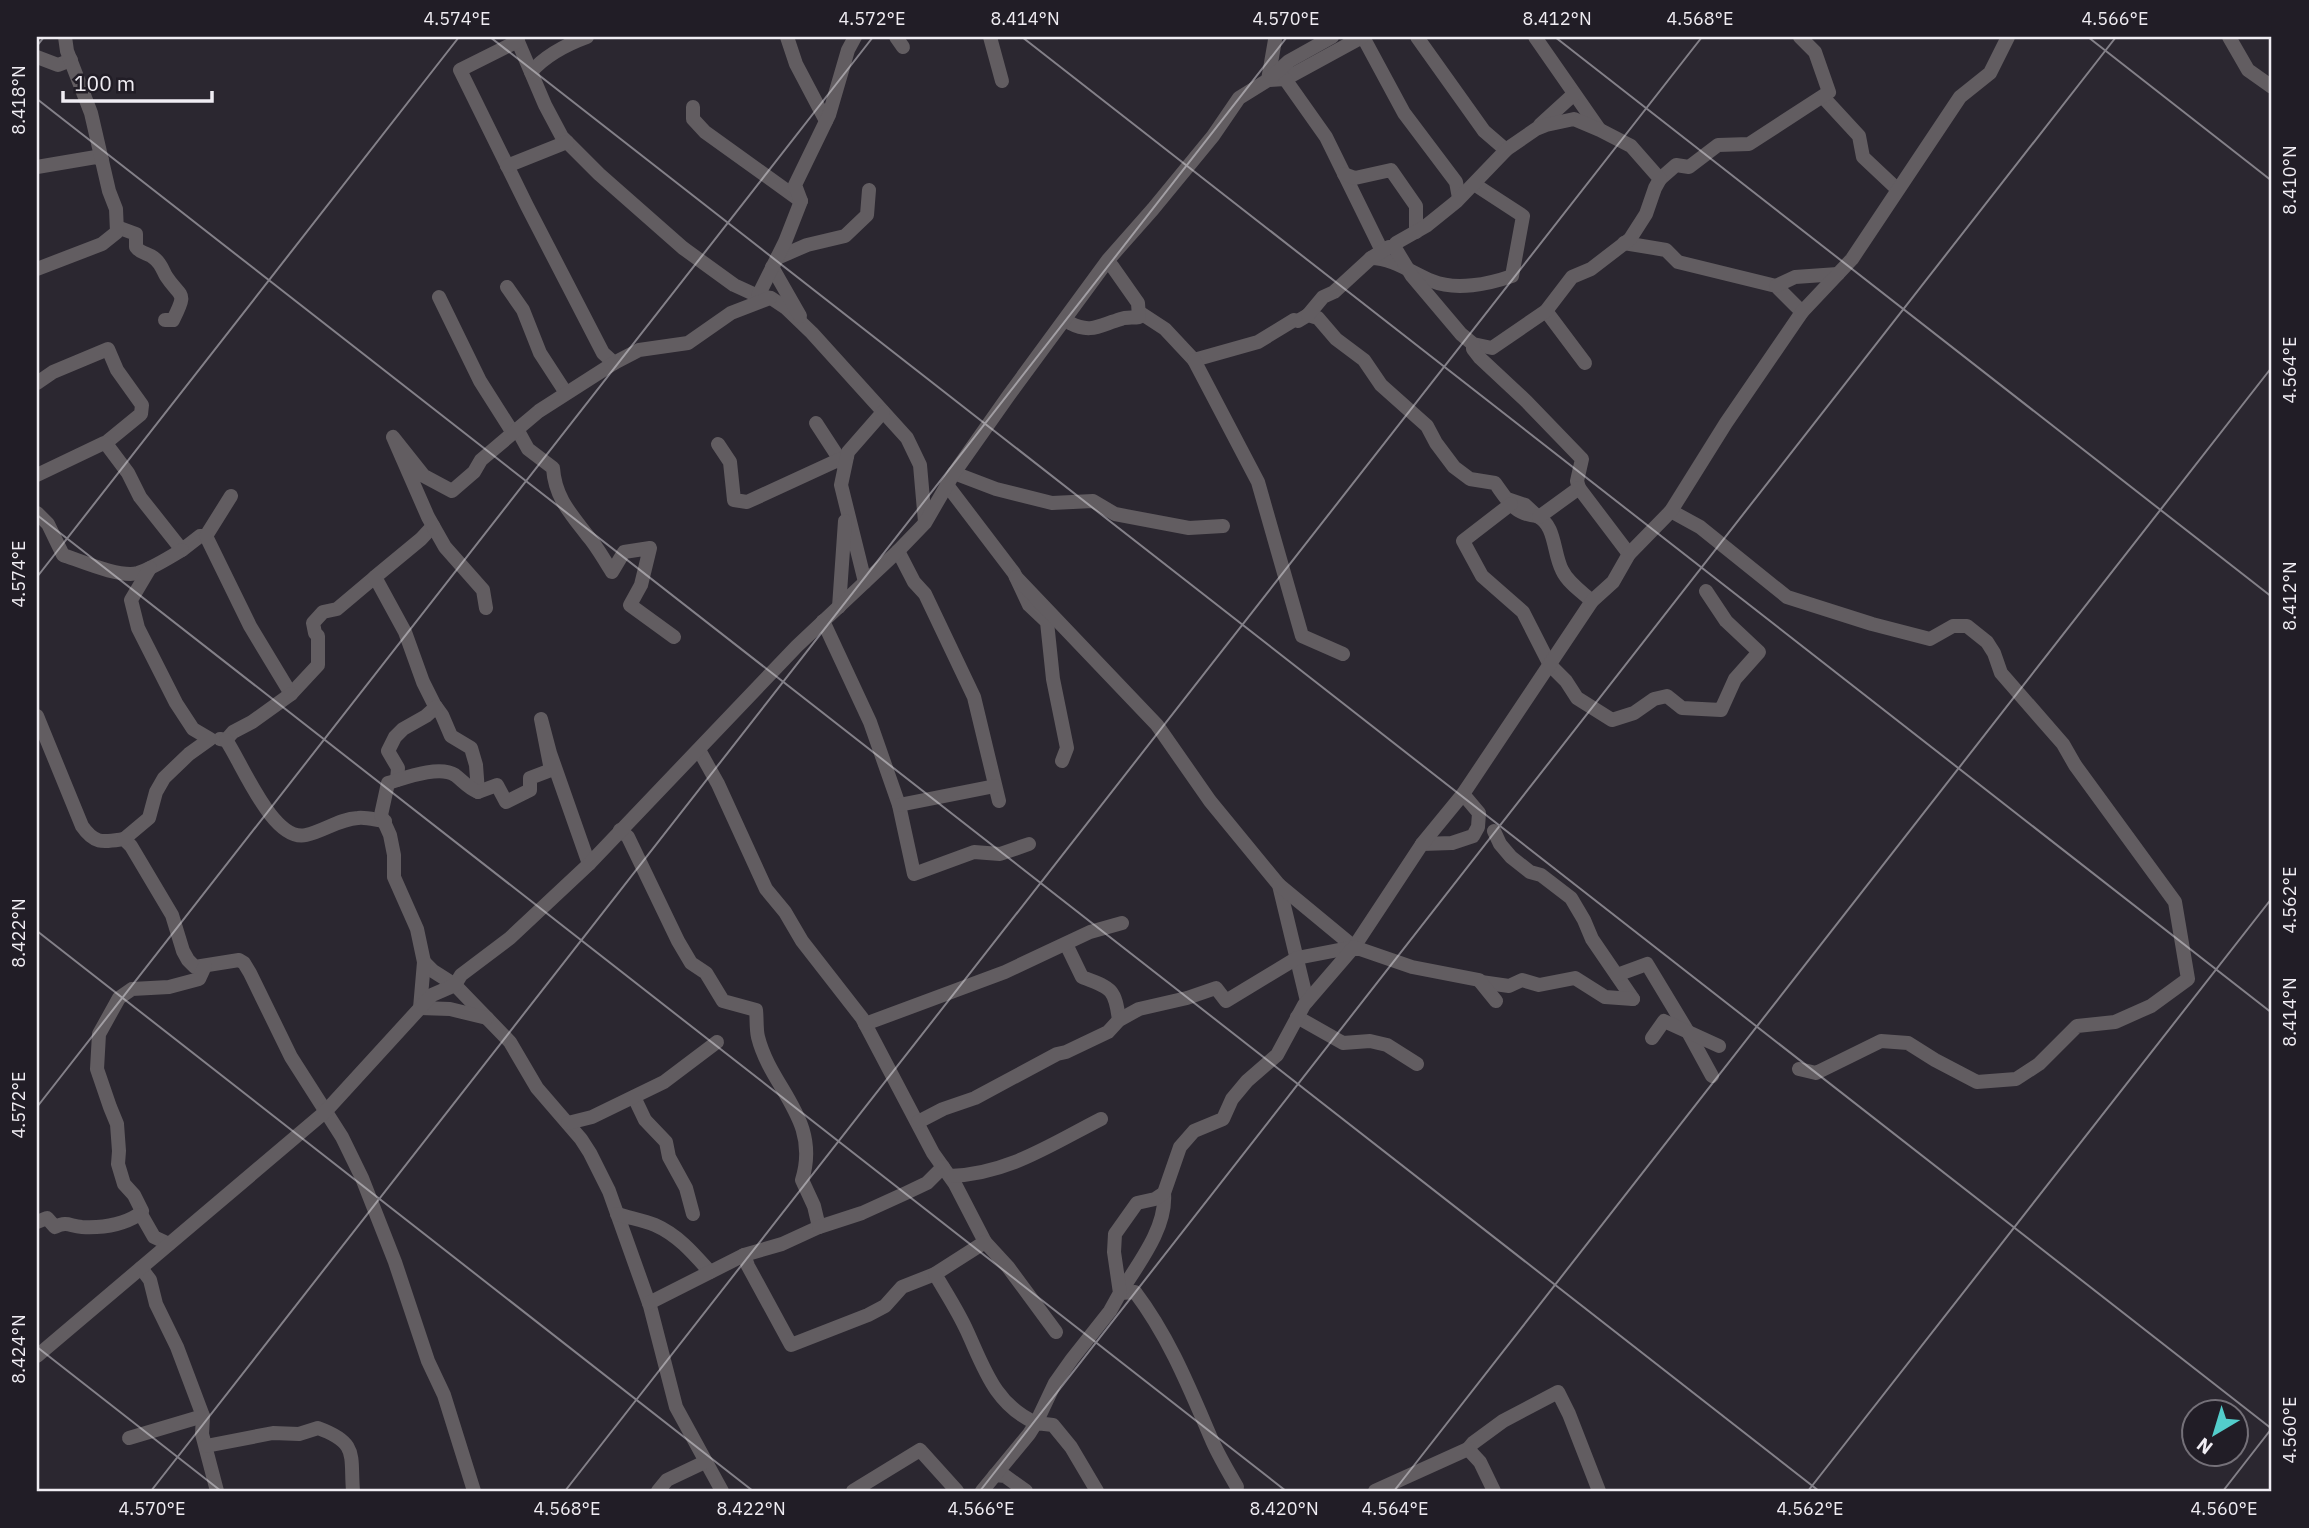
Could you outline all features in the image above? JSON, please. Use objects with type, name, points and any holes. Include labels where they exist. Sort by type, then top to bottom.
[{"type":"street","points":[[37,270],[102,244],[117,232],[116,209],[109,191],[91,113],[65,37]]},
{"type":"street","points":[[531,72],[543,59],[572,42],[587,37]]},
{"type":"street","points":[[787,37],[796,64],[826,121]]},
{"type":"street","points":[[990,37],[1002,81]]},
{"type":"street","points":[[37,1352],[325,1112],[432,995],[454,985],[461,975],[510,938],[589,864],[797,646],[898,551],[925,523],[950,479],[1108,260],[1213,136],[1239,98],[1268,80],[1289,61],[1332,37]]},
{"type":"street","points":[[1268,80],[1285,79],[1362,37],[1404,113],[1456,182],[1459,198]]},
{"type":"street","points":[[1416,37],[1484,131],[1506,150]]},
{"type":"street","points":[[1535,37],[1600,130]]},
{"type":"street","points":[[1285,79],[1326,137],[1382,252],[1408,269],[1461,334],[1473,344],[1492,348],[1546,311],[1572,277],[1591,269],[1625,243],[1646,214],[1660,178],[1676,165],[1689,167],[1718,145],[1749,144],[1829,92],[1815,52],[1800,37]]},
{"type":"street","points":[[982,1491],[1029,1434],[1055,1383],[1111,1311],[1160,1227],[1165,1208],[1164,1193],[1180,1147],[1194,1131],[1223,1119],[1232,1099],[1247,1081],[1277,1055],[1307,1001],[1354,947],[1422,844],[1463,794],[1592,601],[1613,582],[1629,554],[1671,511],[1726,423],[1802,312],[1852,259],[1960,97],[1990,73],[2008,37]]},
{"type":"street","points":[[2229,37],[2248,70],[2272,87]]},
{"type":"street","points":[[614,363],[603,353],[460,70],[517,39],[545,106],[566,142],[683,248],[734,285],[786,308],[907,438],[915,453],[923,483],[925,523]]},
{"type":"street","points":[[486,608],[484,590],[450,553],[433,526],[393,437],[424,475],[452,491],[474,472],[481,460],[539,411],[614,363],[639,349],[688,343],[731,313],[765,297],[775,263],[801,201],[795,185],[826,121],[851,39]]},
{"type":"street","points":[[1268,80],[1275,40]]},
{"type":"street","points":[[37,57],[58,65],[71,60]]},
{"type":"street","points":[[1194,360],[1258,342],[1294,320],[1298,321],[1308,315],[1323,297],[1334,292],[1382,252],[1416,232],[1459,198],[1506,150],[1536,129],[1574,94]]},
{"type":"street","points":[[1823,97],[1859,136],[1863,157],[1897,189]]},
{"type":"street","points":[[693,107],[693,119],[705,132],[801,201]]},
{"type":"street","points":[[1536,129],[1574,119],[1631,146],[1660,178]]},
{"type":"street","points":[[507,166],[566,142]]},
{"type":"street","points":[[37,167],[96,157],[102,160]]},
{"type":"street","points":[[1344,174],[1355,178],[1391,170],[1416,206],[1416,232]]},
{"type":"street","points":[[1382,252],[1381,258],[1434,282],[1453,285],[1490,283],[1512,276],[1523,216],[1474,184]]},
{"type":"street","points":[[775,263],[807,245],[845,236],[867,215],[869,190]]},
{"type":"street","points":[[117,227],[136,234],[136,247],[140,252],[154,258],[164,269],[164,274],[180,290],[182,302],[173,320],[165,320]]},
{"type":"street","points":[[1625,243],[1666,250],[1678,262],[1776,286],[1802,312]]},
{"type":"street","points":[[775,263],[808,329]]},
{"type":"street","points":[[1070,323],[1082,329],[1104,327],[1122,319],[1139,317],[1138,303],[1112,266]]},
{"type":"street","points":[[1776,286],[1795,277],[1838,274]]},
{"type":"street","points":[[507,287],[523,310],[540,353],[566,393]]},
{"type":"street","points":[[439,297],[480,381],[528,449],[553,468],[554,482],[569,515],[589,536],[612,572],[624,552],[650,548],[641,585],[630,605],[674,637]]},
{"type":"street","points":[[1546,311],[1585,363]]},
{"type":"street","points":[[1139,312],[1165,329],[1194,360],[1258,482],[1302,635],[1343,654]]},
{"type":"street","points":[[1308,315],[1318,318],[1336,339],[1364,360],[1381,385],[1427,426],[1454,467],[1470,479],[1495,483],[1509,502],[1525,505],[1542,518],[1555,543],[1562,569],[1569,581],[1592,601]]},
{"type":"street","points":[[1473,344],[1473,349],[1480,358],[1582,459],[1577,481],[1579,488],[1629,554]]},
{"type":"street","points":[[37,383],[53,372],[108,349],[117,370],[142,405],[141,414],[108,441],[107,445]]},
{"type":"street","points":[[865,582],[841,485],[848,452],[883,412]]},
{"type":"street","points":[[816,423],[844,461]]},
{"type":"street","points":[[37,475],[104,443],[128,472],[140,496],[183,550]]},
{"type":"street","points":[[718,444],[730,462],[734,500],[747,502],[844,461]]},
{"type":"street","points":[[950,479],[1052,503],[1093,501],[1115,514],[1189,528],[1223,526]]},
{"type":"street","points":[[950,479],[1016,577],[1029,604],[1047,622],[1053,679],[1067,748],[1062,761]]},
{"type":"street","points":[[1538,516],[1579,488]]},
{"type":"street","points":[[206,536],[231,496]]},
{"type":"street","points":[[1509,502],[1463,541],[1482,576],[1523,612],[1550,664],[1577,698],[1612,720],[1634,713],[1654,699],[1667,696],[1682,708],[1721,710],[1735,679],[1759,652],[1726,621],[1706,591]]},
{"type":"street","points":[[839,607],[846,507]]},
{"type":"street","points":[[1671,511],[1700,527],[1787,597],[1930,639],[1953,626],[1966,626],[1987,642],[2001,673],[2063,744],[2075,765],[2175,902],[2188,979],[2151,1006],[2115,1022],[2077,1026],[2039,1064],[2015,1079],[1977,1082],[1908,1043],[1881,1041],[1816,1073],[1799,1069]]},
{"type":"street","points":[[37,513],[48,524],[63,555],[126,575],[150,568],[183,550],[201,536],[206,536]]},
{"type":"street","points":[[226,740],[233,732],[291,694],[318,665],[318,636],[313,623],[323,612],[337,609],[433,526]]},
{"type":"street","points":[[206,536],[250,626],[291,694]]},
{"type":"street","points":[[898,551],[914,582],[925,594],[974,697],[997,794],[899,805]]},
{"type":"street","points":[[150,568],[131,600],[138,628],[192,729],[208,738],[226,740]]},
{"type":"street","points":[[375,577],[405,632],[423,682],[451,736],[471,748],[478,792]]},
{"type":"street","points":[[1016,577],[1157,725],[1210,800],[1279,885],[1354,947],[1412,967],[1481,982],[1509,986],[1522,980],[1539,985],[1575,978],[1605,997],[1633,999],[1592,939],[1571,898],[1511,857],[1494,831],[1463,794]]},
{"type":"street","points":[[823,621],[870,722],[899,805],[914,874],[974,852],[1000,854],[1029,844]]},
{"type":"street","points":[[397,780],[398,768],[388,751],[395,737],[436,706]]},
{"type":"street","points":[[37,716],[43,748],[82,826],[100,842],[124,839],[149,818],[156,792],[164,778],[210,739],[208,738]]},
{"type":"street","points":[[420,1007],[424,962],[417,929],[394,877],[394,855],[381,815],[388,783],[422,773],[452,773],[470,789],[478,792],[496,785],[506,802],[530,790],[530,778],[551,770],[541,719],[550,753],[589,864]]},
{"type":"street","points":[[226,740],[269,811],[281,827],[293,836],[304,836],[358,818],[385,821]]},
{"type":"street","points":[[699,750],[718,784],[766,888],[865,1024],[933,1153],[947,1171],[985,1242],[1008,1266],[1056,1332]]},
{"type":"street","points":[[1473,836],[1478,827],[1479,813]]},
{"type":"street","points":[[620,830],[628,837],[691,963],[706,973],[723,1001],[756,1010],[757,1036],[803,1129],[808,1161],[802,1180],[814,1206],[819,1227]]},
{"type":"street","points":[[1422,844],[1452,843],[1494,831]]},
{"type":"street","points":[[124,839],[131,846],[172,915],[188,960],[195,967],[239,960],[244,963],[291,1056],[342,1137],[376,1211],[428,1361],[444,1395],[474,1491]]},
{"type":"street","points":[[1279,885],[1307,1001]]},
{"type":"street","points":[[865,1024],[1005,972],[1090,932],[1122,923]]},
{"type":"street","points":[[1066,944],[1082,977],[1103,983],[1112,992],[1119,1020]]},
{"type":"street","points":[[918,1122],[943,1109],[975,1098],[1057,1054],[1108,1032],[1119,1020],[1139,1009],[1216,988],[1226,1001],[1297,958],[1354,947]]},
{"type":"street","points":[[424,962],[454,985],[514,1048],[537,1087],[582,1139],[590,1153],[609,1191],[649,1303],[676,1407],[722,1491]]},
{"type":"street","points":[[1617,975],[1647,964],[1712,1076]]},
{"type":"street","points":[[37,1222],[47,1218],[55,1227],[65,1223],[86,1227],[122,1224],[142,1211],[134,1195],[124,1184],[118,1164],[117,1124],[97,1069],[99,1034],[119,998],[132,989],[169,987],[199,979],[205,966]]},
{"type":"street","points":[[1481,982],[1496,1001]]},
{"type":"street","points":[[420,1007],[450,1009],[487,1018]]},
{"type":"street","points":[[1297,1017],[1343,1043],[1370,1041],[1387,1045],[1417,1064]]},
{"type":"street","points":[[1652,1038],[1664,1021],[1719,1046]]},
{"type":"street","points":[[568,1123],[592,1117],[664,1082],[717,1042]]},
{"type":"street","points":[[634,1097],[645,1120],[666,1142],[669,1157],[686,1188],[693,1214]]},
{"type":"street","points":[[649,1303],[744,1255],[782,1244],[819,1227],[862,1213],[947,1171],[975,1175],[1012,1165],[1101,1119]]},
{"type":"street","points":[[1120,1293],[1114,1252],[1115,1234],[1137,1203],[1155,1199],[1164,1193]]},
{"type":"street","points":[[617,1214],[654,1224],[664,1230],[690,1249],[710,1272]]},
{"type":"street","points":[[138,1215],[142,1216],[154,1237],[169,1244]]},
{"type":"street","points":[[744,1255],[791,1345],[885,1307],[902,1287],[935,1274],[985,1242]]},
{"type":"street","points":[[141,1268],[150,1280],[156,1304],[177,1347],[203,1416],[202,1434],[217,1491]]},
{"type":"street","points":[[935,1274],[967,1329],[979,1362],[1009,1407],[1020,1416],[1036,1423],[1053,1425],[1097,1491]]},
{"type":"street","points":[[1120,1293],[1135,1292],[1170,1345],[1212,1440],[1237,1487]]},
{"type":"street","points":[[1375,1491],[1468,1449],[1503,1421],[1558,1392],[1569,1413],[1599,1491]]},
{"type":"street","points":[[129,1438],[203,1416]]},
{"type":"street","points":[[206,1446],[273,1433],[299,1434],[318,1428],[341,1438],[351,1450],[353,1491]]},
{"type":"street","points":[[1468,1449],[1479,1462],[1494,1491]]},
{"type":"street","points":[[853,1491],[920,1450],[957,1491]]},
{"type":"street","points":[[658,1491],[667,1480],[705,1462]]},
{"type":"street","points":[[995,1475],[1005,1476],[1026,1491]]}]
